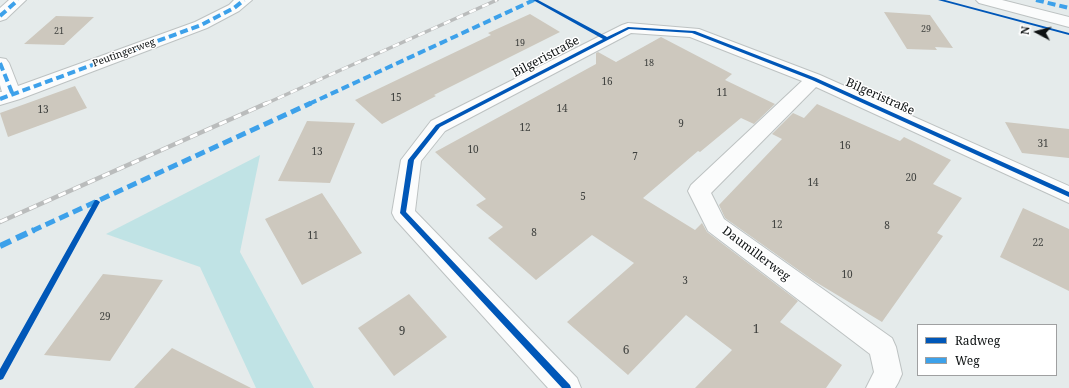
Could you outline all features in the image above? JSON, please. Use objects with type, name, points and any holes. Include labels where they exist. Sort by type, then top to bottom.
[{"type":"street","points":[[0,16],[18,0]]},
{"type":"street","name":"Peutingerweg","points":[[7,97],[201,25],[234,8],[244,0]]},
{"type":"street","points":[[984,0],[1069,22]]},
{"type":"street","name":"Bilgeristraße","points":[[567,388],[403,214],[411,160],[438,126],[628,28],[693,32],[814,79],[1069,195]]},
{"type":"street","points":[[0,63],[7,97]]},
{"type":"street","name":"Daumillerweg","points":[[814,79],[699,191],[716,225],[882,347],[888,374],[880,388]]},
{"type":"shaded area","points":[[260,155],[240,252],[314,388],[256,388],[200,267],[106,234]]},
{"type":"building","points":[[884,12],[930,15],[953,48],[935,47],[937,50],[907,49]]},
{"type":"building","points":[[530,14],[560,32],[434,95],[436,96],[382,124],[355,100],[491,35],[488,33]]},
{"type":"building","points":[[56,16],[94,17],[64,45],[24,44]]},
{"type":"building","points":[[661,37],[732,74],[725,80],[775,104],[754,124],[741,118],[700,152],[698,151],[643,198],[695,230],[702,223],[707,232],[798,301],[780,322],[842,365],[826,388],[695,388],[732,350],[686,315],[628,375],[567,322],[634,263],[592,235],[536,280],[488,238],[503,227],[476,205],[486,199],[435,152],[596,64],[596,53],[598,52],[616,62]]},
{"type":"building","points":[[75,86],[87,108],[8,137],[0,113]]},
{"type":"building","points":[[817,104],[900,141],[904,137],[951,160],[933,184],[962,198],[937,233],[943,236],[882,322],[814,281],[725,218],[719,205],[782,139],[772,134],[793,113],[804,118]]},
{"type":"building","points":[[307,121],[355,123],[330,183],[278,181]]},
{"type":"building","points":[[1005,122],[1069,129],[1069,158],[1022,153]]},
{"type":"building","points":[[322,193],[362,253],[302,285],[265,219]]},
{"type":"building","points":[[1023,208],[1069,229],[1069,291],[1000,257]]},
{"type":"building","points":[[103,274],[163,280],[110,361],[44,355]]},
{"type":"building","points":[[409,294],[447,337],[394,376],[358,328]]},
{"type":"building","points":[[172,348],[251,388],[134,388]]},
{"type":"railway","points":[[265,104],[497,0]]},
{"type":"railway","points":[[0,222],[267,103]]},
{"type":"marked path","points":[[0,16],[18,0]]},
{"type":"marked path","points":[[0,99],[201,25],[234,8],[244,0]]},
{"type":"marked path","points":[[0,246],[534,0]]},
{"type":"marked path","points":[[1036,0],[1069,8]]},
{"type":"marked path","points":[[0,63],[13,95]]},
{"type":"cycle path","points":[[535,0],[605,38]]},
{"type":"cycle path","points":[[940,0],[1069,34]]},
{"type":"cycle path","points":[[567,388],[403,213],[411,160],[438,126],[628,28],[693,32],[814,79],[1069,195]]},
{"type":"cycle path","points":[[0,376],[97,202]]}]
